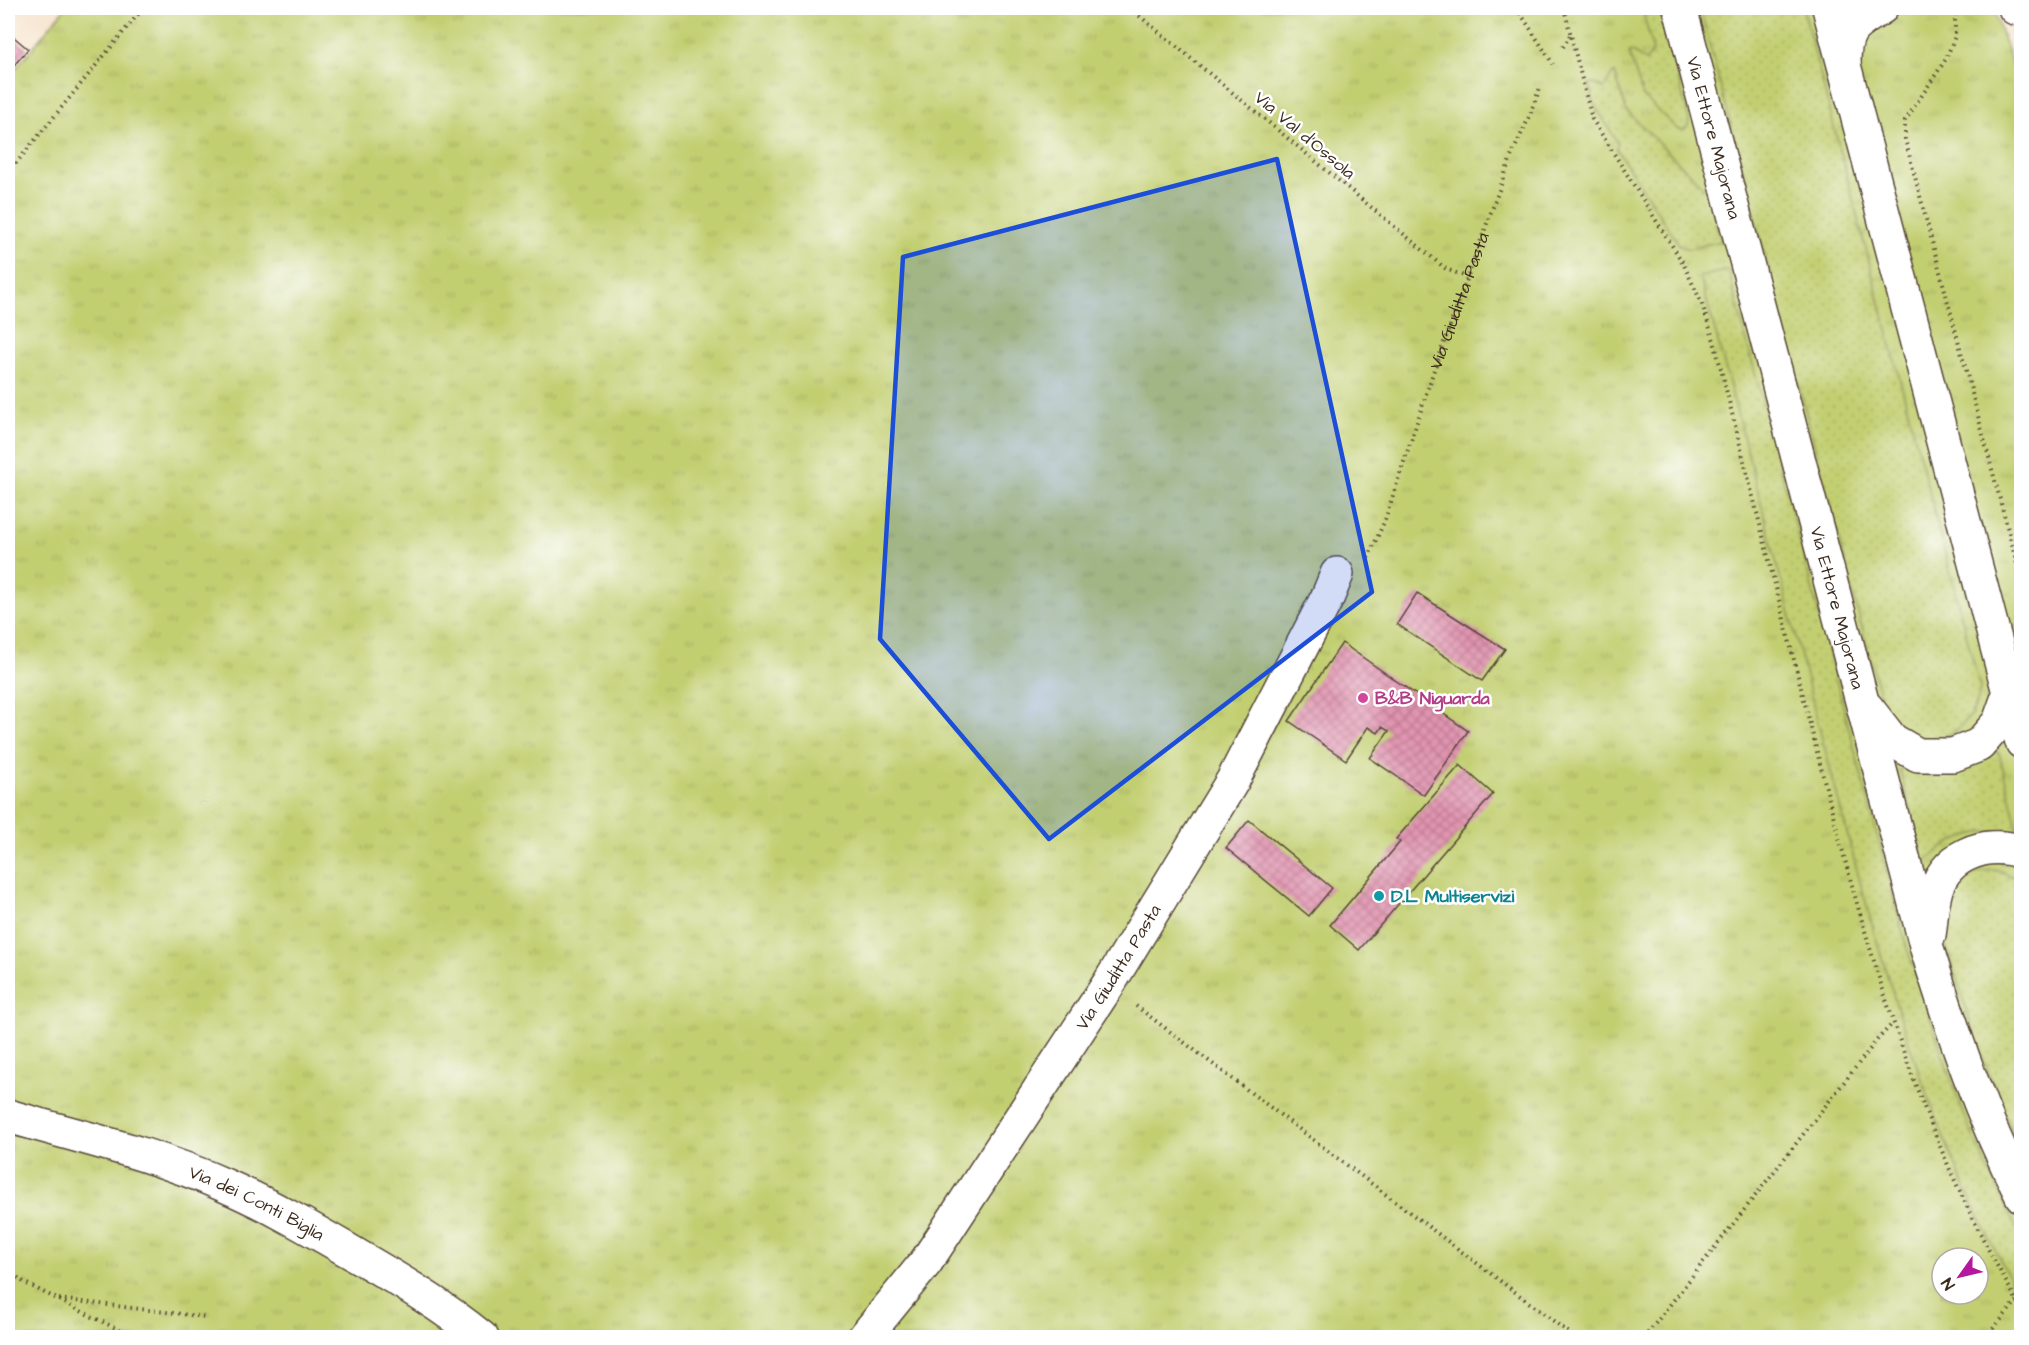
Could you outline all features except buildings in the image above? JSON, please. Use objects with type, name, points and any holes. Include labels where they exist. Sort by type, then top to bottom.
[{"type":"street","name":"Via Ettore Majorana","points":[[1680,8],[1927,949],[1965,1065],[1988,1124],[2022,1196]]},
{"type":"street","points":[[1829,8],[2022,742]]},
{"type":"street","points":[[1844,68],[1844,45],[1850,32],[1857,22],[1881,8]]},
{"type":"street","points":[[2015,8],[2022,10]]},
{"type":"street","name":"Via Giuditta Pasta","points":[[864,1338],[926,1262],[1108,985],[1233,780],[1324,605],[1337,574]]},
{"type":"street","points":[[1861,699],[1878,725],[1892,740],[1918,755],[1953,755],[1979,745],[1999,722],[2009,694]]},
{"type":"street","points":[[1927,949],[1934,897],[1938,883],[1947,869],[1972,851],[1991,846],[2022,852]]},
{"type":"street","name":"Via dei Conti Biglia","points":[[8,1116],[146,1156],[223,1184],[294,1219],[380,1269],[462,1321],[482,1338]]},
{"type":"path","points":[[8,173],[143,8]]},
{"type":"path","name":"Via Val d'Ossola","points":[[1130,8],[1446,269],[1467,277]]},
{"type":"path","points":[[1517,8],[1553,64]]},
{"type":"path","points":[[1564,8],[1592,120],[1683,263],[1705,313],[1714,341],[1835,823],[1893,1022],[1912,1077],[1964,1200],[2022,1309]]},
{"type":"path","points":[[1955,8],[1955,36],[1946,59],[1905,122],[1905,139],[2022,583]]},
{"type":"path","points":[[1563,47],[1571,33]]},
{"type":"path","name":"Via Giuditta Pasta","points":[[1385,520],[1433,372],[1467,277],[1511,157],[1541,85]]},
{"type":"path","points":[[1136,1006],[1576,1338]]},
{"type":"path","points":[[1644,1338],[1893,1022]]},
{"type":"path","points":[[8,1270],[25,1283],[135,1338]]},
{"type":"path","points":[[59,1299],[206,1317]]},
{"type":"path","points":[[1985,1338],[2017,1301]]},
{"type":"highlighted area","points":[[1277,159],[1372,592],[1049,839],[880,639],[903,257]]},
{"type":"green space","points":[[65,8],[1993,8],[2013,67],[2022,70],[2021,1337],[8,1338],[8,78]]},
{"type":"green space","points":[[1642,8],[1660,8],[1689,119],[1688,126],[1683,130],[1677,129],[1643,96],[1629,53],[1631,51],[1646,61],[1653,51]]},
{"type":"green space","points":[[1700,8],[1803,8],[1980,687],[1973,711],[1956,731],[1945,737],[1920,738],[1907,733],[1882,704]]},
{"type":"green space","points":[[1615,73],[1626,110],[1707,191],[1721,241],[1689,249],[1680,246],[1616,148],[1618,143],[1596,108],[1589,84],[1593,83],[1604,88]]},
{"type":"green space","points":[[1728,270],[1907,948],[1955,1091],[1974,1139],[2021,1238],[2021,1298],[1987,1234],[1930,1102],[1884,966],[1864,897],[1700,277]]},
{"type":"green space","points":[[1994,751],[1999,753],[2019,834],[1991,832],[1972,834],[1947,845],[1924,862],[1900,771],[1903,768],[1930,775],[1952,775],[1971,767]]},
{"type":"green space","points":[[1991,870],[2001,871],[2021,881],[2021,1155],[1977,1044],[1940,927],[1941,907],[1957,884],[1970,875]]},
{"type":"place","name":"B&B Niguarda","points":[[1363,698]]},
{"type":"place","name":"D.L Multiservizi","points":[[1379,896]]}]
